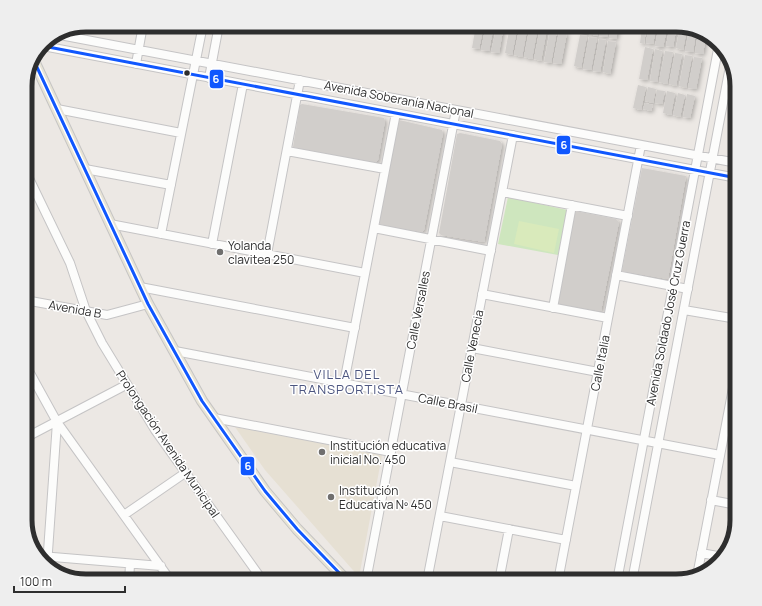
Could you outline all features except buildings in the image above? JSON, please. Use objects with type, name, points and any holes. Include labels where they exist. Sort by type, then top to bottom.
[{"type":"main road","points":[[36,66],[148,304],[191,382],[265,491],[297,529],[340,574]]},
{"type":"street","points":[[136,64],[142,32]]},
{"type":"street","points":[[161,234],[202,32]]},
{"type":"street","points":[[209,78],[218,32]]},
{"type":"street","name":"Avenida Soberanía Nacional","points":[[66,36],[730,162]]},
{"type":"street","name":"Avenida Soberanía Nacional","points":[[48,47],[730,177]]},
{"type":"street","name":"Avenida Soldado José Cruz Guerra","points":[[618,574],[718,51]]},
{"type":"street","name":"Avenida Soldado José Cruz Guerra","points":[[633,574],[729,74]]},
{"type":"street","points":[[267,254],[300,80]]},
{"type":"street","points":[[212,244],[243,84]]},
{"type":"street","points":[[57,109],[181,133]]},
{"type":"street","name":"Calle Versalles","points":[[367,574],[456,110]]},
{"type":"street","points":[[344,384],[396,113]]},
{"type":"street","name":"Calle Venecia","points":[[428,574],[512,135]]},
{"type":"street","name":"Calle Italia","points":[[559,574],[641,145]]},
{"type":"street","points":[[286,151],[385,169]]},
{"type":"street","points":[[85,169],[171,186]]},
{"type":"street","name":"Prolongación Avenida Municipal","points":[[32,184],[70,263],[86,311],[98,337],[126,385],[185,473],[258,574]]},
{"type":"street","points":[[502,192],[628,216]]},
{"type":"street","points":[[553,308],[572,205]]},
{"type":"street","points":[[110,224],[366,273]]},
{"type":"street","points":[[374,228],[491,250]]},
{"type":"street","points":[[616,275],[688,289]]},
{"type":"street","points":[[140,287],[355,328]]},
{"type":"street","points":[[482,294],[608,318]]},
{"type":"street","name":"Avenida B","points":[[32,301],[107,315],[148,304]]},
{"type":"street","points":[[684,310],[730,319]]},
{"type":"street","points":[[472,348],[598,372]]},
{"type":"street","name":"Calle Brasil","points":[[175,351],[720,455]]},
{"type":"street","points":[[32,377],[57,422],[166,574]]},
{"type":"street","points":[[32,434],[126,385]]},
{"type":"street","points":[[214,418],[391,452]]},
{"type":"street","points":[[698,569],[720,455],[730,418]]},
{"type":"street","points":[[45,555],[57,422]]},
{"type":"street","points":[[450,462],[576,486]]},
{"type":"street","points":[[124,515],[185,473]]},
{"type":"street","points":[[711,500],[730,504]]},
{"type":"street","points":[[440,516],[566,540]]},
{"type":"street","points":[[500,574],[509,529]]},
{"type":"street","points":[[701,553],[717,556]]},
{"type":"street","points":[[46,556],[161,566]]},
{"type":"street","points":[[129,574],[130,564]]},
{"type":"shaded area","name":"Institución Educativa Nº 450","points":[[235,427],[382,455],[360,574],[356,574],[265,470]]},
{"type":"green space","points":[[508,197],[567,210],[558,255],[498,244]]},
{"type":"green space","points":[[519,221],[559,229],[554,253],[514,244]]},
{"type":"transit line","name":"6","points":[[48,47],[730,177]]},
{"type":"transit line","name":"6","points":[[36,66],[148,304],[202,401],[265,491],[297,529],[340,574]]},
{"type":"place","name":"Yolanda clavitea 250","points":[[220,252]]},
{"type":"place","name":"Institución educativa inicial No. 450","points":[[322,452]]},
{"type":"place","name":"Institución Educativa Nº 450","points":[[331,497]]},
{"type":"district","name":"VILLA DEL TRANSPORTISTA","points":[[347,382]]}]
